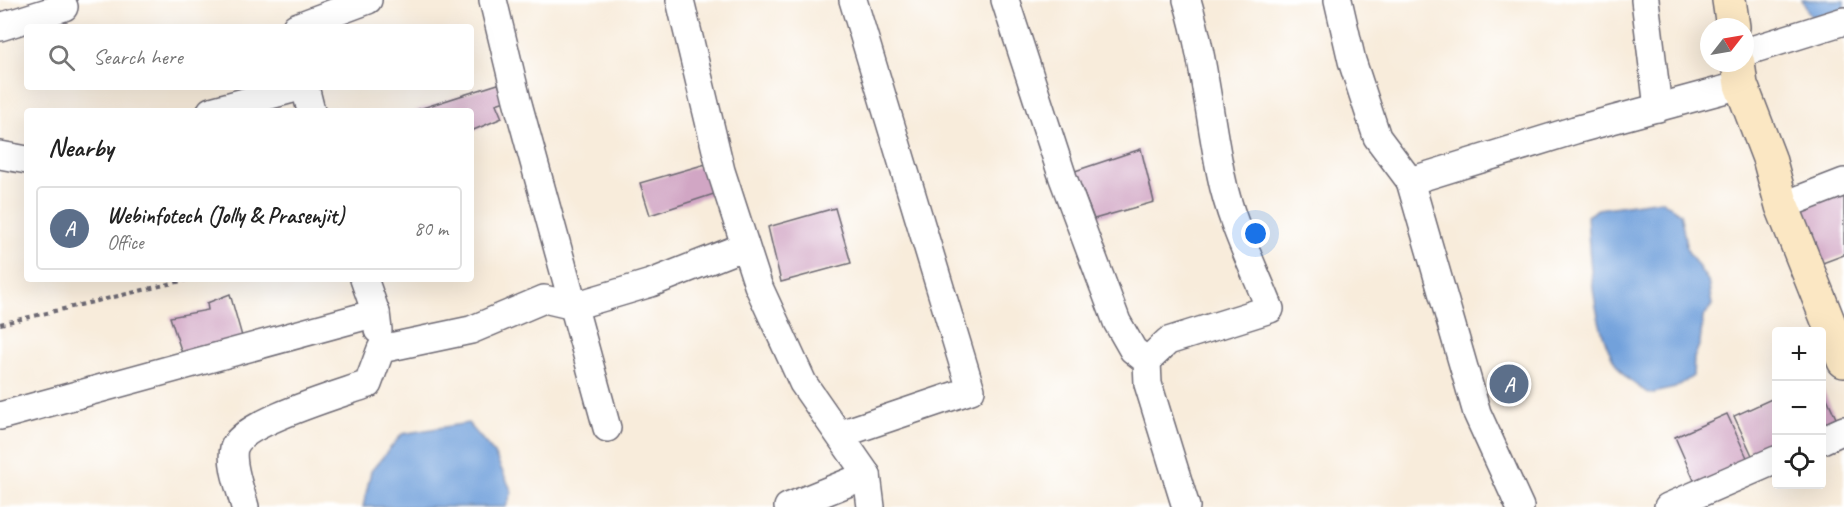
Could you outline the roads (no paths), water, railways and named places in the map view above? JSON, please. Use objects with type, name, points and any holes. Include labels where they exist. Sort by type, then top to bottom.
[{"type":"main road","points":[[1729,0],[1732,18]]},
{"type":"main road","points":[[1740,74],[1769,158],[1782,206],[1841,342]]},
{"type":"street","points":[[304,24],[368,0]]},
{"type":"street","points":[[493,0],[517,100],[607,428]]},
{"type":"street","points":[[680,0],[721,171],[758,285],[803,383],[867,475],[871,507]]},
{"type":"street","points":[[840,434],[971,390],[853,0]]},
{"type":"street","points":[[1005,0],[1063,178],[1117,322],[1133,350],[1147,361]]},
{"type":"street","points":[[1186,507],[1148,384],[1147,361],[1168,341],[1270,309],[1221,178],[1198,36],[1187,0]]},
{"type":"street","points":[[1338,0],[1352,61],[1377,137],[1410,181],[1477,413],[1520,507]]},
{"type":"street","points":[[1646,0],[1658,108]]},
{"type":"street","points":[[0,27],[69,2]]},
{"type":"street","points":[[1754,49],[1844,21]]},
{"type":"street","points":[[1410,181],[1658,108],[1740,74]]},
{"type":"street","points":[[222,108],[289,90]]},
{"type":"street","points":[[306,90],[310,108]]},
{"type":"street","points":[[0,155],[24,159]]},
{"type":"street","points":[[1782,206],[1844,182]]},
{"type":"street","points":[[381,349],[471,330],[544,299],[574,306],[651,284],[745,246]]},
{"type":"street","points":[[244,507],[234,459],[235,447],[247,431],[275,418],[368,384],[381,349],[376,313],[365,282]]},
{"type":"street","points":[[0,416],[376,313]]},
{"type":"street","points":[[1826,438],[1844,430]]},
{"type":"street","points":[[1668,507],[1772,462]]},
{"type":"street","points":[[788,507],[867,475]]},
{"type":"water","points":[[1802,0],[1844,0],[1844,10],[1811,17]]},
{"type":"water","points":[[1661,200],[1680,213],[1687,250],[1708,281],[1712,305],[1703,318],[1700,343],[1694,358],[1693,376],[1675,388],[1649,394],[1623,374],[1605,340],[1594,298],[1587,216],[1598,209]]},
{"type":"water","points":[[468,423],[494,453],[512,492],[506,507],[363,507],[371,471],[402,434]]},
{"type":"place","name":"Webinfotech (Jolly & Prasenjit)","points":[[1509,384]]}]
